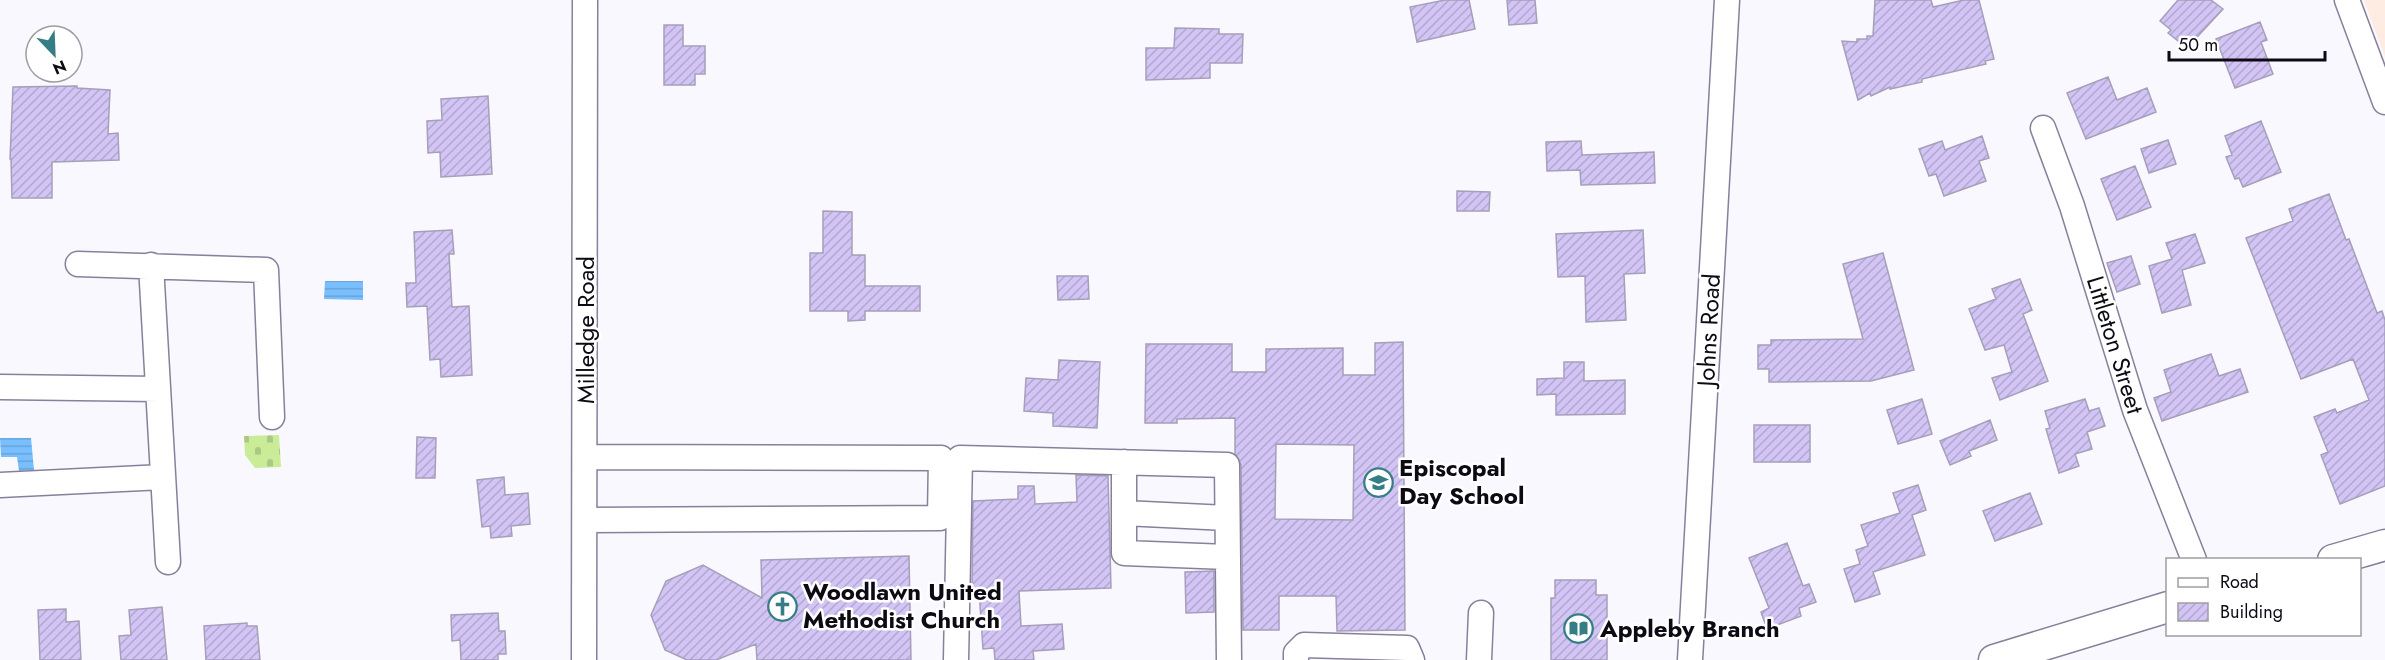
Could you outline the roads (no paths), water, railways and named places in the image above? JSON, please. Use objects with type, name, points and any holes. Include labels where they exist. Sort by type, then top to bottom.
[{"type":"main road","points":[[2340,558],[2385,545]]},
{"type":"main road","points":[[1994,660],[2166,608]]},
{"type":"street","name":"Milledge Road","points":[[584,660],[585,0]]},
{"type":"street","name":"Johns Road","points":[[1690,660],[1727,0]]},
{"type":"street","points":[[2347,0],[2385,102]]},
{"type":"street","name":"Littleton Street","points":[[2043,128],[2072,206],[2135,410],[2193,558]]},
{"type":"street","points":[[78,264],[266,270],[272,417]]},
{"type":"street","points":[[151,265],[168,562]]},
{"type":"street","points":[[0,387],[158,389]]},
{"type":"street","points":[[586,457],[951,458],[1227,465],[1229,660]]},
{"type":"street","points":[[586,520],[940,518],[951,458]]},
{"type":"street","points":[[951,458],[956,660]]},
{"type":"street","points":[[1124,462],[1124,553],[1227,557]]},
{"type":"street","points":[[0,486],[163,477]]},
{"type":"street","points":[[1124,513],[1227,518]]},
{"type":"street","points":[[1479,660],[1481,613]]},
{"type":"street","points":[[1296,660],[1296,652],[1304,645],[1407,648],[1412,660]]},
{"type":"water","points":[[325,281],[363,281],[363,300],[324,299]]},
{"type":"water","points":[[0,438],[31,438],[34,470],[19,471],[17,457],[1,457]]},
{"type":"place","name":"Episcopal Day School","points":[[1378,482]]},
{"type":"place","name":"Woodlawn United Methodist Church","points":[[782,606]]},
{"type":"place","name":"Appleby Branch","points":[[1579,629]]}]
